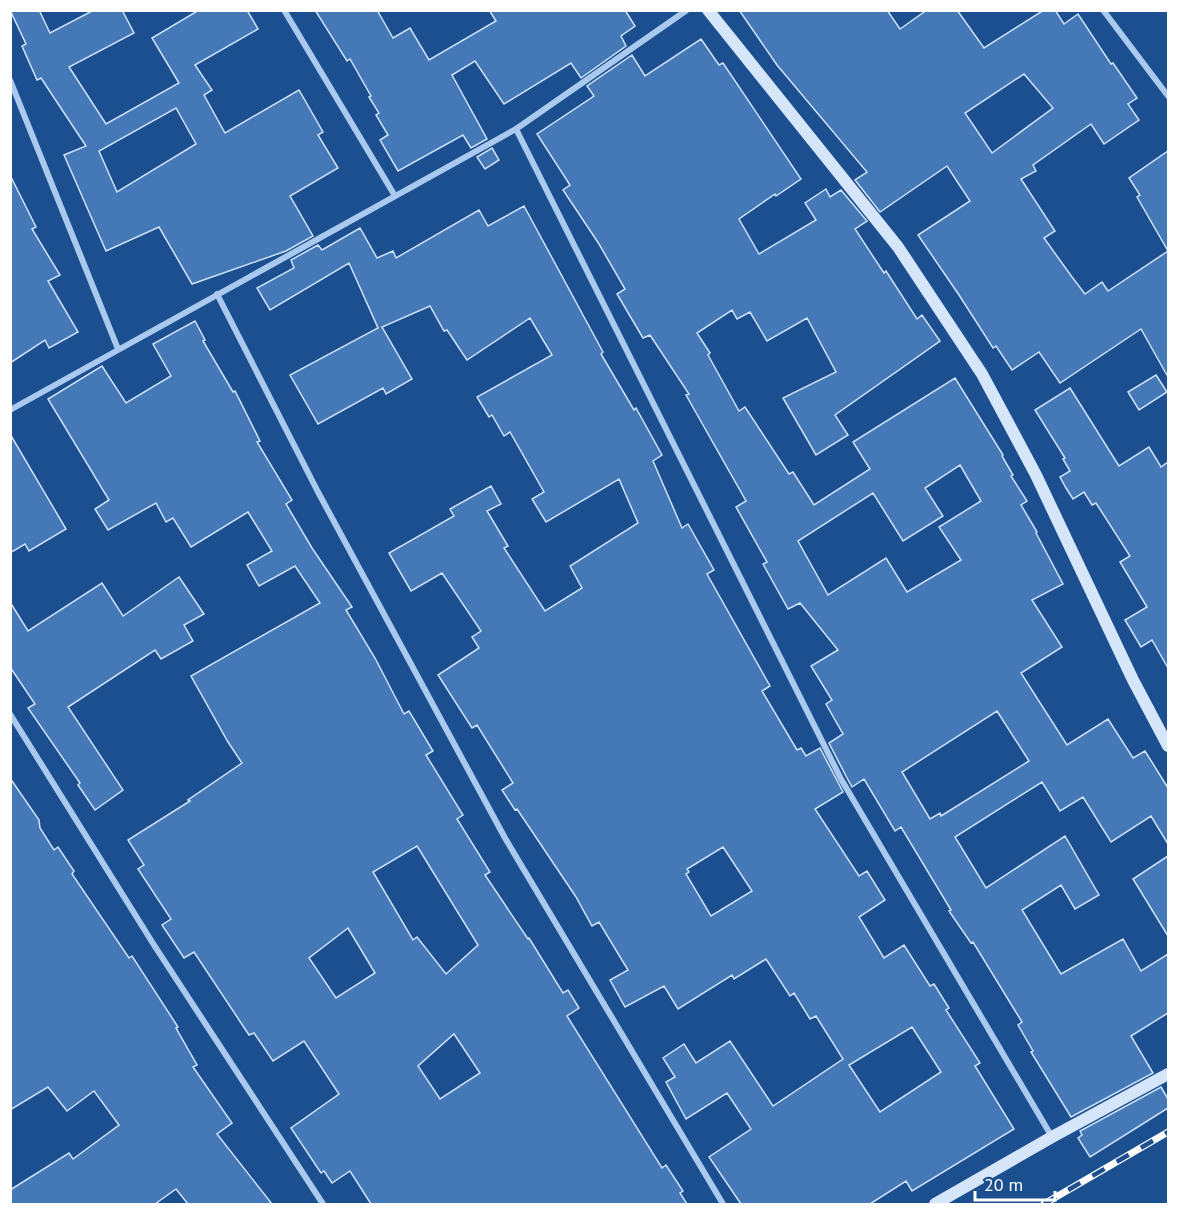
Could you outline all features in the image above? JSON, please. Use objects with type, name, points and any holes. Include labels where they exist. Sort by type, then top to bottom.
[{"type":"main road","points":[[708,10],[898,247],[982,374],[1036,475],[1133,680],[1168,746]]},
{"type":"main road","points":[[935,1204],[1168,1074]]},
{"type":"street","points":[[284,10],[395,196]]},
{"type":"street","points":[[10,410],[516,129],[687,10]]},
{"type":"street","points":[[1103,10],[1168,96]]},
{"type":"street","points":[[10,80],[118,350]]},
{"type":"street","points":[[516,129],[841,779],[1052,1137]]},
{"type":"street","points":[[217,294],[318,492],[505,838],[723,1204]]},
{"type":"street","points":[[10,714],[154,945],[323,1204]]},
{"type":"building","points":[[10,10],[39,10],[50,33],[94,10],[122,10],[134,33],[69,67],[106,124],[179,83],[152,38],[199,10],[247,10],[258,29],[195,65],[212,90],[204,95],[225,133],[299,90],[323,132],[318,135],[338,168],[290,196],[313,236],[286,251],[192,284],[159,227],[106,251],[64,155],[86,146],[41,78],[37,80],[22,46],[26,44]],"holes":[[[176,108],[196,144],[117,192],[99,151]]]},
{"type":"building","points":[[315,10],[377,10],[393,38],[410,28],[429,60],[496,21],[489,10],[625,10],[635,26],[621,36],[626,46],[581,78],[571,63],[504,104],[475,61],[452,75],[487,139],[471,148],[463,135],[398,171],[380,140],[388,135],[376,115],[379,113],[369,97],[371,96],[350,59],[347,61]]},
{"type":"building","points":[[739,10],[887,10],[900,29],[927,10],[957,10],[984,48],[1044,10],[1055,10],[1064,24],[1078,14],[1137,98],[1128,104],[1139,120],[1104,144],[1091,124],[1033,165],[1036,171],[1021,179],[1055,231],[1044,238],[1085,294],[1102,282],[1108,291],[1168,251],[1168,377],[1141,329],[1060,383],[1039,352],[1012,370],[996,346],[993,348],[918,235],[970,201],[947,166],[880,212],[855,180],[867,172],[777,65]],"holes":[[[1024,74],[1053,108],[992,153],[965,113]]]},
{"type":"building","points":[[701,39],[719,65],[723,63],[801,179],[739,219],[759,254],[816,220],[805,203],[826,189],[830,197],[841,190],[867,221],[855,229],[917,319],[922,315],[940,341],[835,415],[848,435],[816,455],[783,398],[836,372],[807,318],[767,341],[750,312],[737,319],[732,310],[697,333],[710,353],[708,355],[739,411],[745,407],[789,474],[793,472],[814,505],[870,469],[853,442],[955,378],[1003,455],[1013,475],[1011,476],[1027,501],[1021,505],[1063,584],[1032,600],[1062,647],[1021,673],[1067,745],[1108,719],[1133,758],[1145,751],[1168,788],[1168,844],[1151,816],[1111,842],[1083,797],[1060,811],[1042,782],[955,837],[986,888],[1065,836],[1099,895],[1075,909],[1061,885],[1022,910],[1061,974],[1123,939],[1141,971],[1168,954],[1168,1013],[1131,1036],[1153,1073],[1071,1117],[1031,1052],[1033,1051],[1018,1025],[1022,1022],[973,942],[971,943],[949,911],[951,910],[901,827],[895,831],[864,779],[852,787],[846,776],[829,743],[843,734],[826,704],[832,700],[811,666],[838,650],[800,603],[788,609],[763,564],[767,562],[736,507],[746,501],[686,395],[689,394],[650,335],[643,338],[617,294],[625,289],[599,244],[563,190],[570,185],[537,134],[594,96],[587,86],[632,55],[645,76]],"holes":[[[960,465],[981,501],[939,527],[961,560],[907,592],[886,558],[828,595],[798,541],[873,493],[903,541],[943,516],[925,488]],[[997,711],[1029,761],[941,816],[940,813],[930,819],[902,772]]]},
{"type":"building","points":[[492,148],[499,160],[485,169],[477,157]]},
{"type":"building","points":[[1168,151],[1168,251],[1137,197],[1140,195],[1129,178]]},
{"type":"building","points":[[10,175],[36,227],[32,229],[60,275],[48,281],[78,332],[49,348],[45,340],[10,363]]},
{"type":"building","points":[[524,206],[603,352],[601,354],[634,410],[636,408],[662,455],[653,461],[682,528],[688,524],[714,570],[707,574],[770,686],[762,691],[797,750],[801,748],[806,756],[820,748],[843,792],[815,809],[859,876],[867,871],[885,900],[859,917],[884,958],[904,945],[930,986],[934,984],[949,1008],[946,1010],[980,1063],[975,1066],[1014,1129],[912,1191],[906,1181],[870,1204],[741,1204],[709,1157],[751,1129],[727,1093],[686,1119],[666,1082],[675,1077],[663,1058],[684,1044],[696,1063],[730,1041],[773,1106],[843,1059],[816,1016],[810,1019],[794,993],[790,996],[766,959],[734,979],[732,975],[678,1009],[664,986],[625,1007],[610,980],[628,970],[599,922],[592,926],[576,897],[502,790],[513,783],[477,725],[472,728],[438,675],[479,648],[472,637],[481,631],[442,573],[411,591],[389,553],[454,516],[450,509],[491,486],[501,504],[487,511],[508,546],[504,548],[545,611],[582,588],[570,566],[638,523],[619,479],[546,522],[532,499],[544,492],[510,432],[504,436],[492,415],[489,417],[477,397],[552,355],[530,318],[467,360],[447,330],[444,331],[430,306],[382,327],[412,379],[386,394],[383,388],[318,424],[290,375],[378,328],[349,263],[270,310],[257,288],[294,268],[291,260],[318,245],[322,250],[360,228],[377,258],[393,251],[396,258],[479,210],[488,226]],"holes":[[[723,847],[752,891],[711,916],[686,874],[689,872],[687,869]],[[912,1027],[941,1072],[880,1112],[849,1065]]]},
{"type":"building","points":[[195,321],[205,340],[203,341],[233,392],[235,391],[260,441],[257,442],[292,500],[286,504],[312,548],[352,607],[346,610],[375,658],[404,714],[409,711],[433,751],[426,755],[463,815],[457,819],[490,872],[485,875],[529,938],[563,993],[568,990],[579,1008],[567,1016],[662,1168],[666,1165],[683,1191],[680,1193],[687,1204],[371,1204],[350,1171],[332,1183],[324,1171],[321,1173],[291,1128],[339,1094],[304,1041],[273,1061],[254,1033],[249,1035],[194,952],[184,958],[162,925],[171,919],[138,869],[144,865],[128,840],[190,801],[188,800],[242,763],[191,676],[320,603],[295,566],[259,586],[247,565],[272,551],[248,512],[191,547],[173,518],[166,522],[156,503],[108,530],[95,509],[109,500],[48,399],[102,366],[126,403],[171,376],[153,344]],"holes":[[[417,846],[478,945],[446,974],[417,937],[413,940],[373,872]],[[348,928],[375,973],[336,998],[309,958]],[[454,1034],[480,1073],[440,1099],[418,1066]]]},
{"type":"building","points":[[1156,375],[1167,392],[1139,410],[1128,392]]},
{"type":"building","points":[[1070,388],[1119,466],[1149,447],[1161,467],[1168,462],[1168,668],[1152,640],[1141,647],[1125,620],[1147,607],[1120,562],[1130,556],[1096,503],[1092,505],[1084,492],[1073,499],[1060,477],[1070,471],[1063,459],[1065,458],[1035,410]]},
{"type":"building","points":[[10,434],[66,529],[29,551],[25,544],[10,553]]},
{"type":"building","points":[[179,577],[204,614],[184,625],[193,641],[161,659],[155,650],[68,707],[123,790],[95,810],[78,785],[80,783],[28,708],[35,704],[10,667],[10,602],[28,631],[102,583],[123,616]]},
{"type":"building","points":[[10,778],[39,820],[40,828],[54,850],[58,847],[74,871],[72,874],[129,958],[132,956],[178,1027],[176,1028],[197,1065],[193,1067],[232,1123],[217,1134],[272,1204],[188,1204],[176,1189],[155,1204],[10,1204],[10,1190],[69,1153],[73,1159],[119,1125],[94,1091],[67,1111],[48,1087],[10,1110]]},
{"type":"building","points":[[1168,856],[1168,936],[1133,879]]},
{"type":"building","points":[[1161,1087],[1168,1099],[1168,1108],[1090,1157],[1078,1138],[1082,1135],[1080,1131]]},
{"type":"railway","points":[[1044,1204],[1168,1132]]}]
